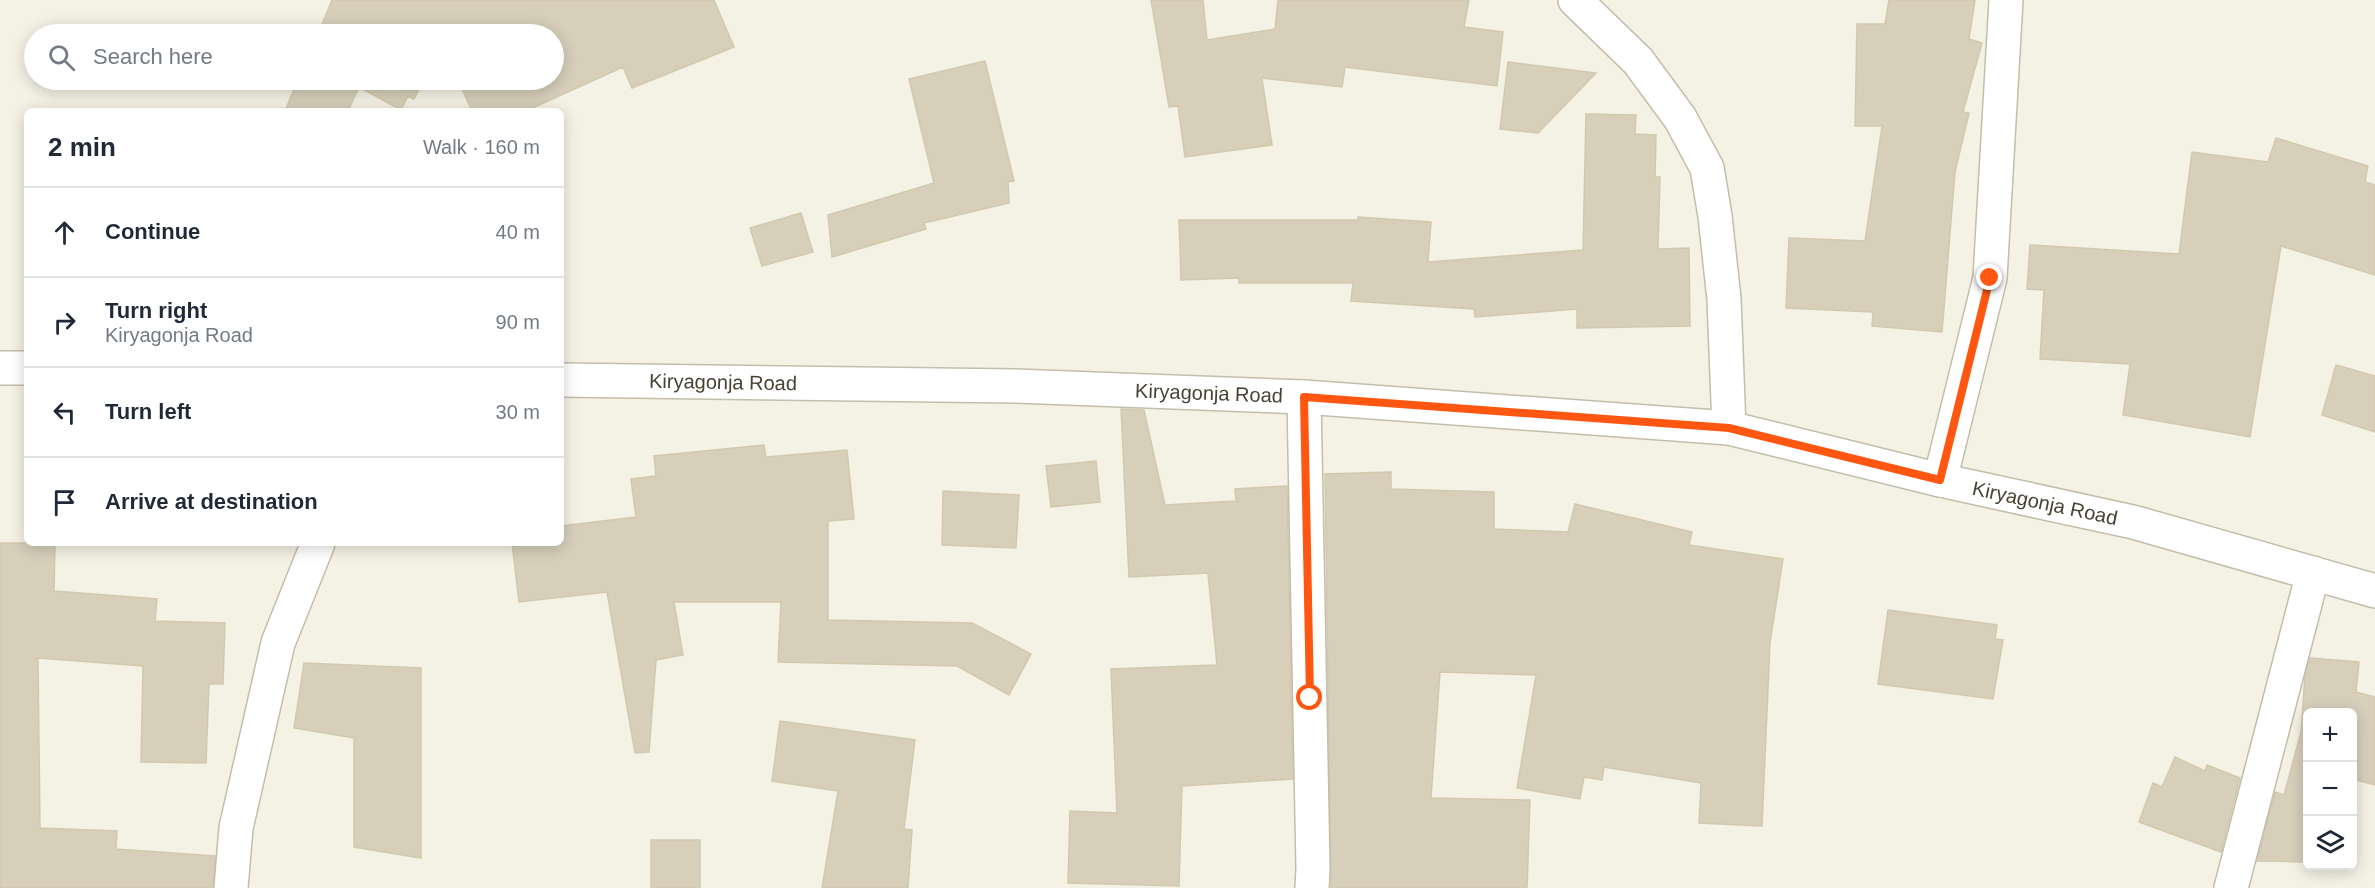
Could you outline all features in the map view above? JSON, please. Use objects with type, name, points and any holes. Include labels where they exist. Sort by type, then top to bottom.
[{"type":"street","points":[[1575,0],[1638,61],[1680,117],[1707,168],[1724,299],[1729,428]]},
{"type":"street","points":[[1940,480],[1990,278],[2006,0]]},
{"type":"street","points":[[0,368],[24,368]]},
{"type":"street","name":"Kiryagonja Road","points":[[564,380],[1015,386],[1304,397],[1729,428],[1940,480],[2133,522],[2375,591]]},
{"type":"street","points":[[1304,397],[1312,888]]},
{"type":"street","points":[[231,888],[236,828],[278,643],[317,546]]},
{"type":"street","points":[[2231,888],[2313,573]]},
{"type":"building","points":[[332,0],[714,0],[734,47],[632,88],[623,67],[533,108],[471,108],[463,90],[564,90],[564,24],[322,24]]},
{"type":"building","points":[[1151,0],[1203,0],[1207,40],[1275,29],[1278,0],[1469,0],[1464,27],[1503,32],[1497,86],[1345,67],[1342,87],[1262,78],[1272,145],[1185,157],[1178,106],[1169,107]]},
{"type":"building","points":[[1889,0],[1975,0],[1969,39],[1982,43],[1963,112],[1969,113],[1955,172],[1942,332],[1872,326],[1873,312],[1786,308],[1789,238],[1865,241],[1882,126],[1855,126],[1857,24],[1885,24]]},
{"type":"building","points":[[985,61],[1014,181],[1008,182],[1009,203],[924,223],[926,229],[832,257],[828,215],[934,183],[909,79]]},
{"type":"building","points":[[1508,62],[1596,73],[1538,133],[1500,129]]},
{"type":"building","points":[[294,90],[358,90],[349,108],[286,108]]},
{"type":"building","points":[[364,90],[419,90],[414,99],[408,96],[402,108],[397,108]]},
{"type":"building","points":[[1586,114],[1636,115],[1635,134],[1656,135],[1655,177],[1660,177],[1658,249],[1689,248],[1690,326],[1577,328],[1577,309],[1475,317],[1474,309],[1351,301],[1353,283],[1239,283],[1239,278],[1181,280],[1179,220],[1358,220],[1358,217],[1431,222],[1428,262],[1583,250]]},
{"type":"building","points":[[2276,138],[2368,166],[2365,182],[2375,185],[2375,275],[2281,246],[2250,437],[2123,415],[2130,364],[2040,359],[2044,290],[2027,289],[2030,245],[2179,254],[2192,152],[2268,162]]},
{"type":"building","points":[[801,213],[813,252],[762,266],[750,228]]},
{"type":"building","points":[[2336,365],[2375,376],[2375,432],[2322,415]]},
{"type":"building","points":[[1121,409],[1144,410],[1165,505],[1236,501],[1235,489],[1287,486],[1293,779],[1182,786],[1179,886],[1068,883],[1070,811],[1117,813],[1111,669],[1217,665],[1208,573],[1129,577]]},
{"type":"building","points":[[764,445],[766,457],[847,450],[854,519],[828,521],[828,620],[972,623],[1031,654],[1009,695],[957,666],[778,662],[781,602],[674,602],[683,655],[656,660],[649,752],[635,753],[607,592],[519,602],[512,546],[564,546],[564,526],[636,517],[631,479],[656,476],[654,456]]},
{"type":"building","points":[[1096,461],[1100,502],[1051,507],[1046,466]]},
{"type":"building","points":[[1391,472],[1391,489],[1494,492],[1494,529],[1568,532],[1575,504],[1692,532],[1689,545],[1783,559],[1770,643],[1762,826],[1699,823],[1701,783],[1604,767],[1602,780],[1584,777],[1580,799],[1517,788],[1536,675],[1440,672],[1431,798],[1530,800],[1527,888],[1331,888],[1325,474]]},
{"type":"building","points":[[943,491],[1019,495],[1016,548],[942,545]]},
{"type":"building","points":[[0,543],[55,546],[54,591],[157,599],[155,621],[225,623],[223,684],[209,684],[206,763],[141,762],[143,666],[38,658],[40,828],[117,831],[116,849],[215,856],[213,888],[0,888]]},
{"type":"building","points":[[1888,610],[1997,625],[1995,639],[2003,640],[1993,699],[1878,684]]},
{"type":"building","points":[[2310,658],[2359,662],[2356,692],[2375,697],[2375,785],[2357,780],[2357,708],[2303,708],[2303,862],[2257,861],[2275,792],[2284,795],[2301,732],[2305,676]]},
{"type":"building","points":[[304,663],[421,668],[421,858],[354,847],[354,738],[294,728]]},
{"type":"building","points":[[780,721],[915,740],[904,829],[912,830],[908,888],[822,888],[838,791],[772,781]]},
{"type":"building","points":[[2175,757],[2205,771],[2207,765],[2240,778],[2221,852],[2139,822],[2153,783],[2162,787]]},
{"type":"building","points":[[651,840],[700,840],[700,888],[651,888]]},
{"type":"route","points":[[1310,698],[1304,397],[1729,428],[1940,480],[1990,278]]}]
